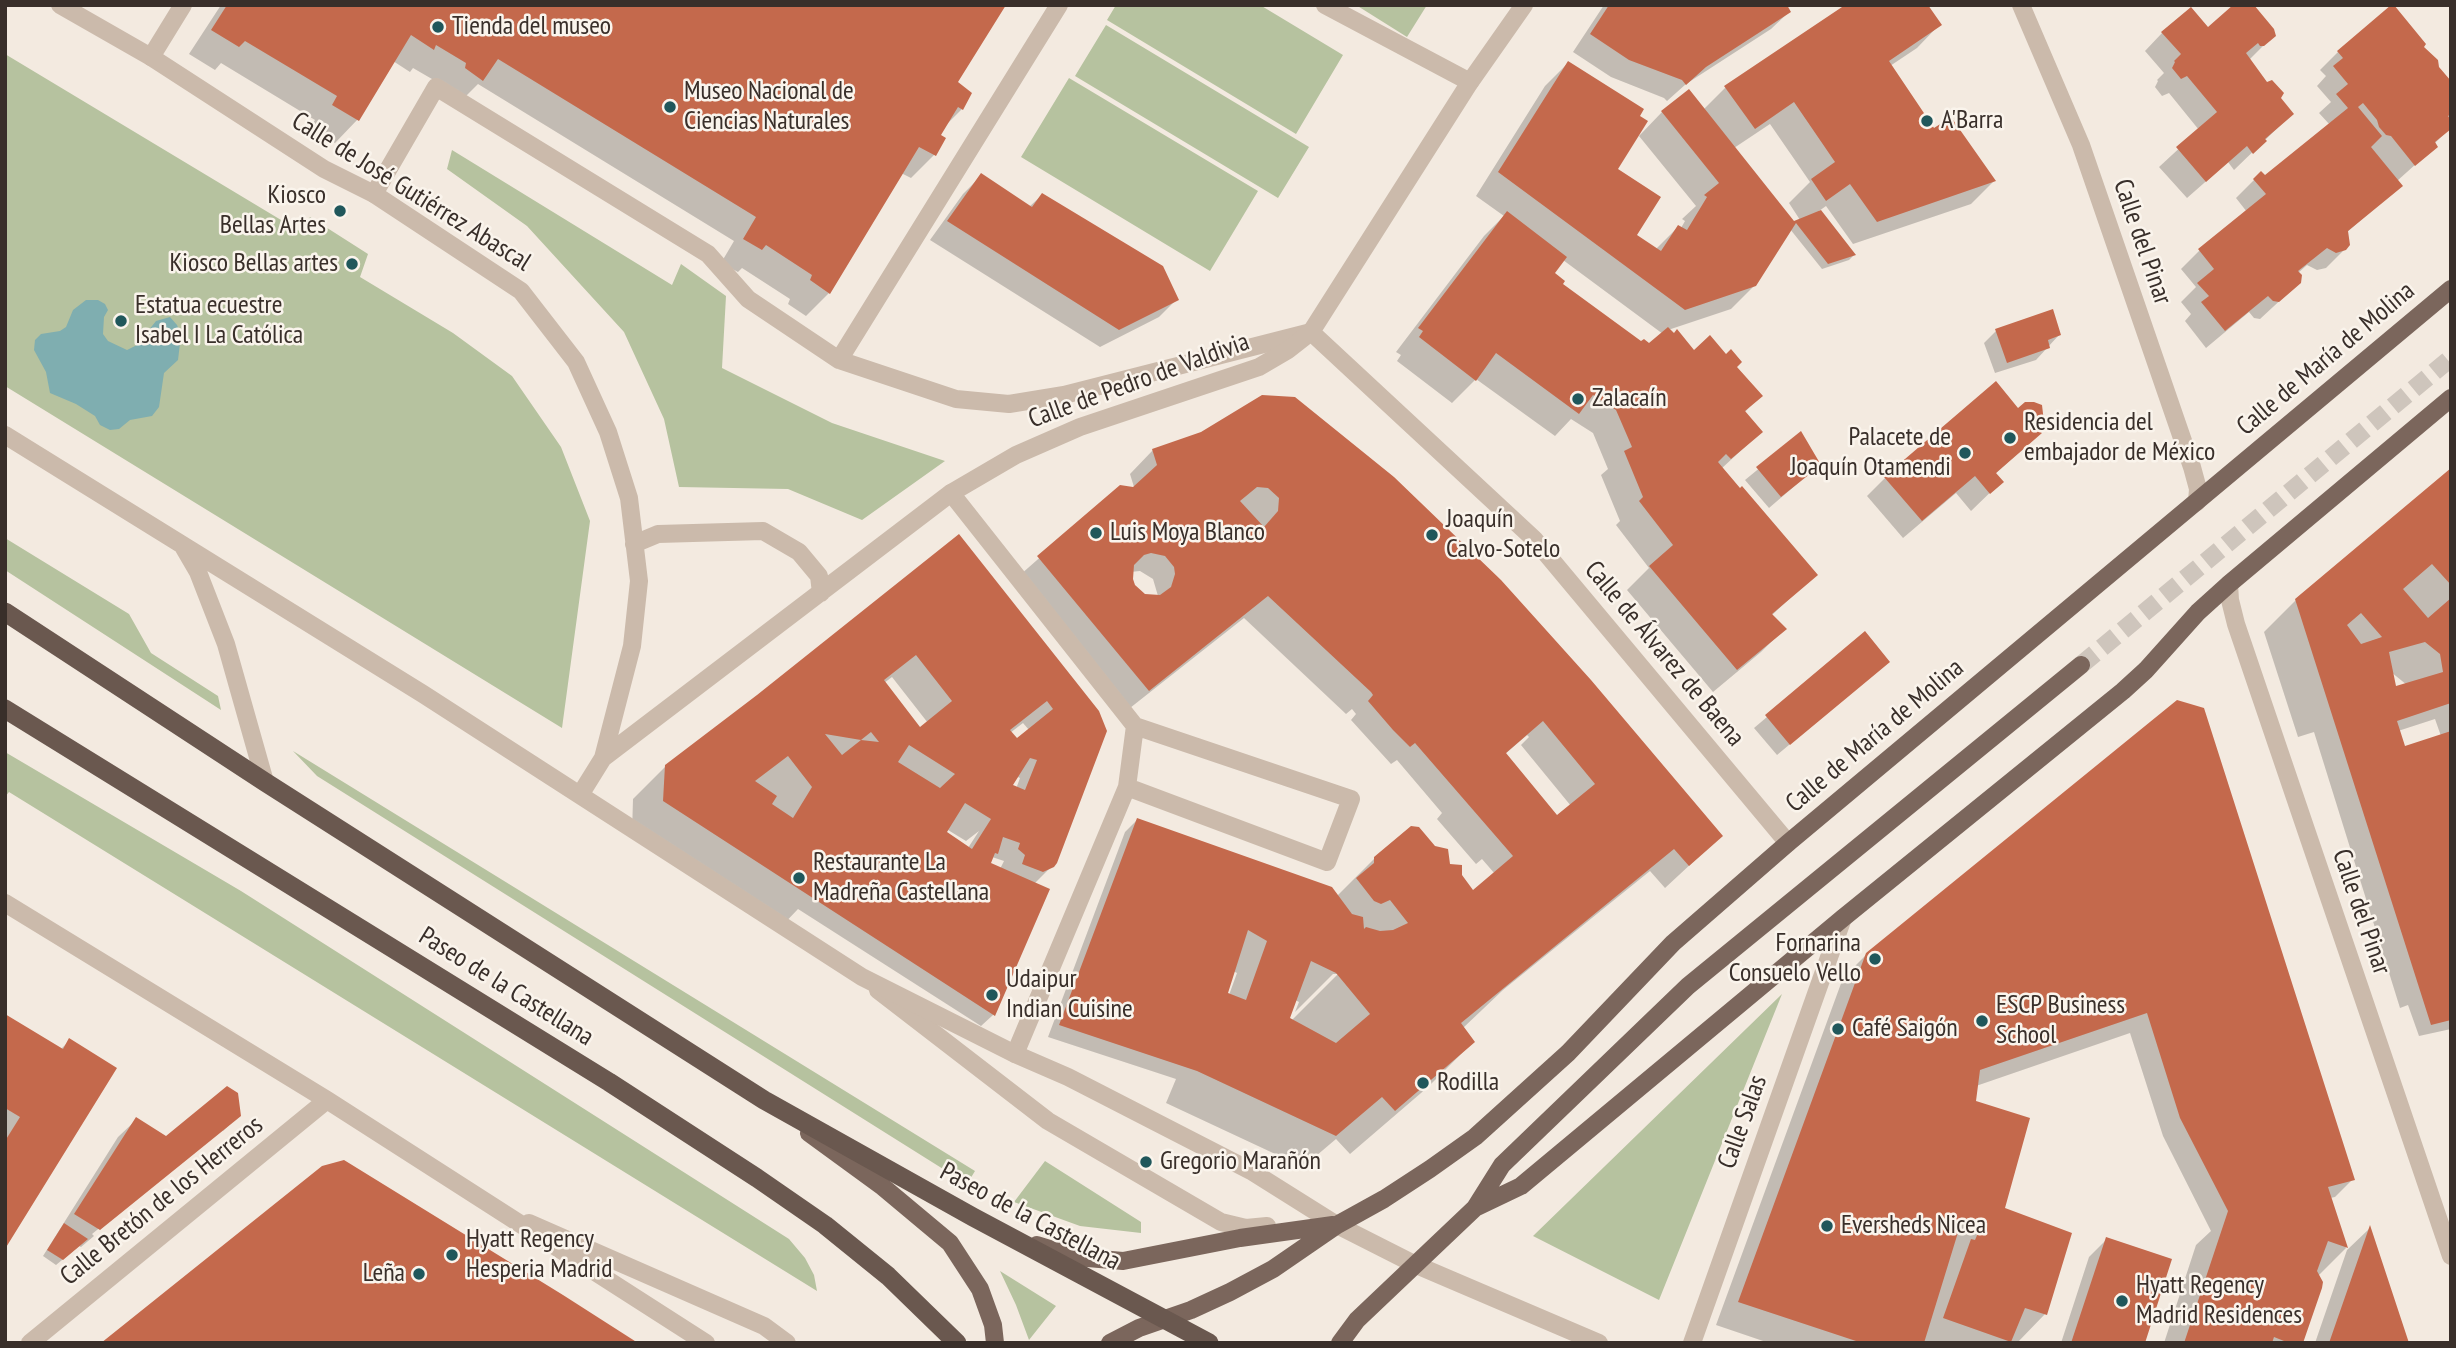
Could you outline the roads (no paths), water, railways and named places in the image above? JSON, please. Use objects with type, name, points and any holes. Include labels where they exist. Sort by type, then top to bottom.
[{"type":"highway","name":"Paseo de la Castellana","points":[[5,612],[265,782],[764,1100],[1209,1343]]},
{"type":"highway","name":"Paseo de la Castellana","points":[[5,709],[609,1082],[757,1178],[824,1225],[888,1276],[957,1343]]},
{"type":"main road","name":"Calle de María de Molina","points":[[1336,1225],[1384,1199],[1475,1137],[1568,1053],[1673,943],[1788,843],[2451,289]]},
{"type":"main road","points":[[1475,1208],[1521,1186],[1843,918],[2123,691],[2229,584],[2451,398]]},
{"type":"main road","points":[[1340,1343],[1357,1320],[1475,1208],[1502,1165],[1688,986],[2081,665]]},
{"type":"main road","points":[[764,1100],[883,1187],[950,1243],[980,1289],[993,1325],[995,1343]]},
{"type":"main road","points":[[1014,1238],[1076,1257],[1123,1261],[1240,1238],[1336,1225]]},
{"type":"main road","points":[[1110,1343],[1139,1328],[1165,1320],[1230,1292],[1273,1269],[1336,1225]]},
{"type":"main road","points":[[1355,1343],[1357,1320]]},
{"type":"street","name":"Calle de José Gutiérrez Abascal","points":[[60,5],[151,57],[324,169],[374,194],[521,291],[576,362],[608,432],[629,498],[639,582],[632,646],[603,758],[580,795]]},
{"type":"street","points":[[151,57],[183,5]]},
{"type":"street","points":[[839,360],[1059,5]]},
{"type":"street","points":[[1325,5],[1470,82]]},
{"type":"street","name":"Calle de Pedro de Valdivia","points":[[603,758],[951,493],[1016,455],[1080,427],[1258,367],[1288,350],[1311,332],[1470,82],[1524,5]]},
{"type":"street","name":"Calle del Pinar","points":[[2021,5],[2081,145],[2192,467],[2198,489],[2197,502]]},
{"type":"street","points":[[374,194],[436,87],[708,254],[748,299],[839,360],[956,399],[1009,404],[1064,395],[1311,332]]},
{"type":"street","name":"Calle de Álvarez de Baena","points":[[1311,332],[1534,539],[1788,843]]},
{"type":"street","points":[[5,435],[423,694],[862,977],[1048,1121],[1221,1222],[1246,1228],[1336,1225]]},
{"type":"street","points":[[951,493],[1135,726],[1351,799],[1327,862],[1127,787]]},
{"type":"street","points":[[634,544],[658,534],[763,531],[799,552],[819,576],[821,593]]},
{"type":"street","points":[[182,545],[198,572],[226,644],[265,782]]},
{"type":"street","name":"Calle del Pinar","points":[[2229,584],[2236,624],[2451,1256]]},
{"type":"street","points":[[1014,1054],[1127,787],[1135,726]]},
{"type":"street","points":[[5,903],[327,1100],[706,1343]]},
{"type":"street","name":"Calle Salas","points":[[1692,1343],[1843,918]]},
{"type":"street","points":[[862,977],[1014,1054],[1068,1077],[1251,1171],[1336,1225],[1414,1264],[1598,1343]]},
{"type":"street","name":"Calle Bretón de los Herreros","points":[[30,1343],[327,1100]]},
{"type":"street","points":[[500,1210],[764,1326],[787,1343]]},
{"type":"water","points":[[86,300],[98,300],[105,304],[108,310],[104,317],[103,334],[108,341],[127,350],[137,345],[156,321],[170,317],[177,325],[181,335],[178,360],[164,373],[159,407],[152,416],[130,420],[119,429],[110,430],[100,425],[95,416],[76,404],[50,393],[46,372],[34,350],[35,340],[41,334],[60,331],[66,327],[73,310]]},
{"type":"tunnel","points":[[2081,665],[2451,358]]},
{"type":"place","name":"Tienda del museo","points":[[438,27]]},
{"type":"place","name":"Museo Nacional de Ciencias Naturales","points":[[670,107]]},
{"type":"place","name":"A'Barra","points":[[1927,121]]},
{"type":"place","name":"Kiosco Bellas Artes","points":[[340,211]]},
{"type":"place","name":"Kiosco Bellas artes","points":[[352,264]]},
{"type":"place","name":"Estatua ecuestre Isabel I La Católica","points":[[121,321]]},
{"type":"place","name":"Zalacaín","points":[[1578,399]]},
{"type":"place","name":"Residencia del embajador de México","points":[[2010,438]]},
{"type":"place","name":"Palacete de Joaquín Otamendi","points":[[1965,453]]},
{"type":"place","name":"Luis Moya Blanco","points":[[1096,533]]},
{"type":"place","name":"Joaquín Calvo-Sotelo","points":[[1432,535]]},
{"type":"place","name":"Restaurante La Madreña Castellana","points":[[799,878]]},
{"type":"place","name":"Fornarina Consuelo Vello","points":[[1875,959]]},
{"type":"place","name":"Udaipur Indian Cuisine","points":[[992,995]]},
{"type":"place","name":"ESCP Business School","points":[[1982,1021]]},
{"type":"place","name":"Café Saigón","points":[[1838,1029]]},
{"type":"place","name":"Rodilla","points":[[1423,1083]]},
{"type":"place","name":"Gregorio Marañón","points":[[1146,1162]]},
{"type":"place","name":"Eversheds Nicea","points":[[1827,1226]]},
{"type":"place","name":"Hyatt Regency Hesperia Madrid","points":[[452,1255]]},
{"type":"place","name":"Leña","points":[[419,1274]]},
{"type":"place","name":"Hyatt Regency Madrid Residences","points":[[2122,1301]]}]
